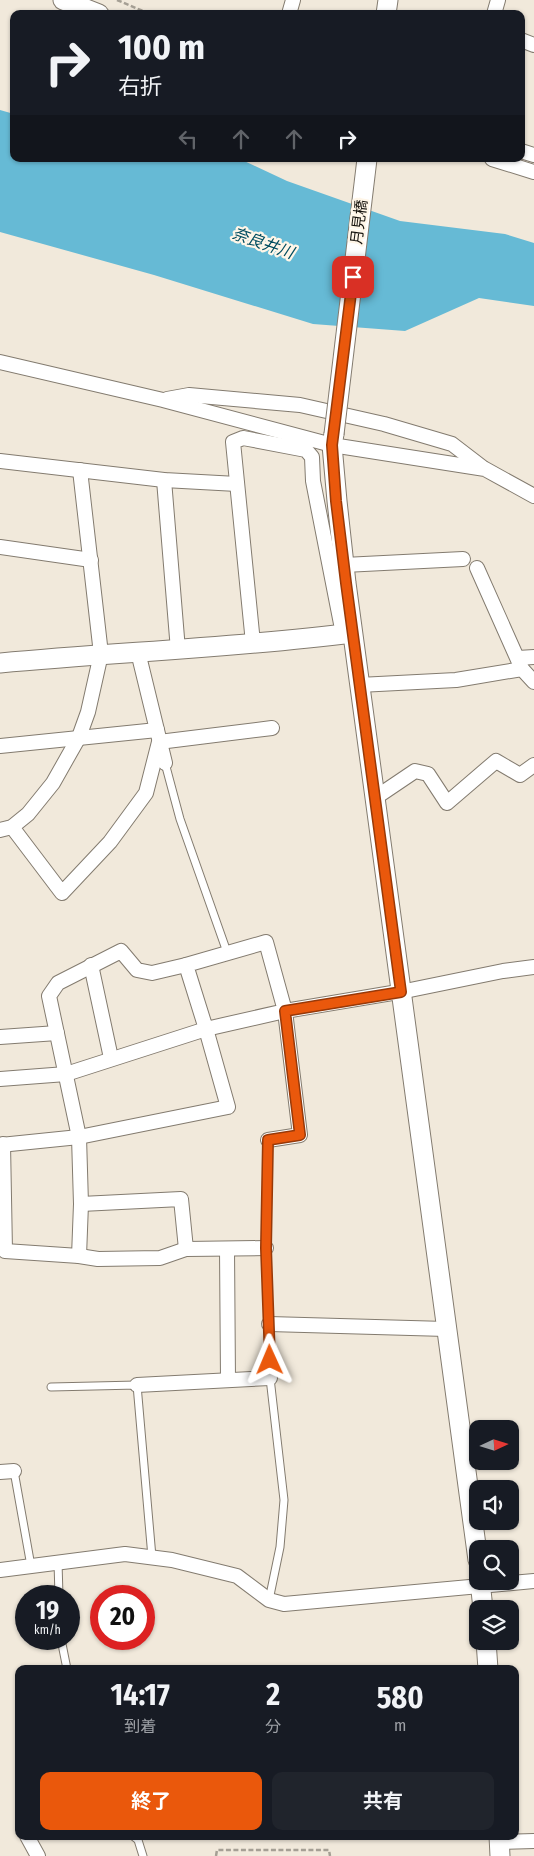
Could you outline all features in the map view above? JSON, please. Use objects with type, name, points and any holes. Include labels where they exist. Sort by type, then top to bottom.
[{"type":"street","points":[[63,0],[88,10]]},
{"type":"street","name":"月見橋","points":[[367,162],[333,439],[344,565],[347,634],[359,685],[375,798],[475,1540]]},
{"type":"street","points":[[502,162],[534,172]]},
{"type":"street","points":[[0,362],[333,439],[485,469]]},
{"type":"street","points":[[163,400],[189,395],[300,405],[384,424],[452,444],[485,469],[534,496]]},
{"type":"street","points":[[0,663],[101,654],[178,650],[253,643],[347,634],[313,481],[312,457],[306,450],[244,438],[233,442],[253,643]]},
{"type":"street","points":[[0,461],[164,480],[237,484]]},
{"type":"street","points":[[80,470],[101,654],[88,712],[79,737],[53,783],[28,814],[6,829],[62,892],[110,842],[146,793],[158,736]]},
{"type":"street","points":[[164,480],[178,650]]},
{"type":"street","points":[[0,547],[91,560]]},
{"type":"street","points":[[344,565],[462,559]]},
{"type":"street","points":[[477,568],[520,664],[534,682]]},
{"type":"street","points":[[138,652],[165,763]]},
{"type":"street","points":[[359,685],[456,680],[520,664],[534,657]]},
{"type":"street","points":[[0,746],[79,737],[158,736],[272,728]]},
{"type":"street","points":[[375,798],[415,771],[428,774],[447,803],[496,761],[520,775],[534,765]]},
{"type":"street","points":[[79,1256],[81,1204],[79,1138],[50,996],[58,983],[121,951],[138,970],[152,973],[266,942],[285,1011],[300,1135],[268,1140]]},
{"type":"street","points":[[91,965],[111,1058]]},
{"type":"street","points":[[186,965],[228,1107],[79,1138],[2,1145],[5,1251],[98,1259],[160,1258],[186,1249],[266,1248]]},
{"type":"street","points":[[0,1079],[66,1074],[206,1029],[285,1011],[534,967]]},
{"type":"street","points":[[0,1037],[58,1033]]},
{"type":"street","points":[[81,1204],[181,1199],[186,1249]]},
{"type":"street","points":[[227,1249],[228,1380]]},
{"type":"street","points":[[269,1324],[446,1329]]},
{"type":"street","points":[[137,1386],[270,1378]]},
{"type":"street","points":[[0,1570],[125,1554],[152,1557],[236,1576],[269,1600],[284,1604],[469,1584]]},
{"type":"street","points":[[519,1582],[534,1581]]},
{"type":"street","points":[[487,1650],[488,1665]]},
{"type":"street","points":[[29,1840],[38,1856]]},
{"type":"street","points":[[499,1845],[534,1841]]},
{"type":"lane","points":[[165,763],[180,819],[227,952]]},
{"type":"lane","points":[[268,1140],[266,1248],[270,1378],[284,1500],[280,1547],[269,1600]]},
{"type":"lane","points":[[51,1387],[137,1386],[152,1557]]},
{"type":"lane","points":[[7,1472],[31,1566]]},
{"type":"lane","points":[[58,1562],[59,1585]]},
{"type":"lane","points":[[63,1650],[66,1665]]},
{"type":"lane","points":[[138,1840],[143,1856]]},
{"type":"path","points":[[116,0],[140,10]]},
{"type":"path","points":[[216,1856],[217,1850],[329,1850],[330,1856]]},
{"type":"water","name":"奈良井川","points":[[0,110],[10,113],[10,162],[246,162],[287,181],[400,221],[505,234],[534,243],[534,306],[479,298],[405,331],[313,324],[154,275],[0,232]]},
{"type":"route","points":[[270,1360],[266,1248],[268,1140],[300,1135],[285,1011],[401,992],[346,583],[336,501],[332,445],[353,277]]}]
